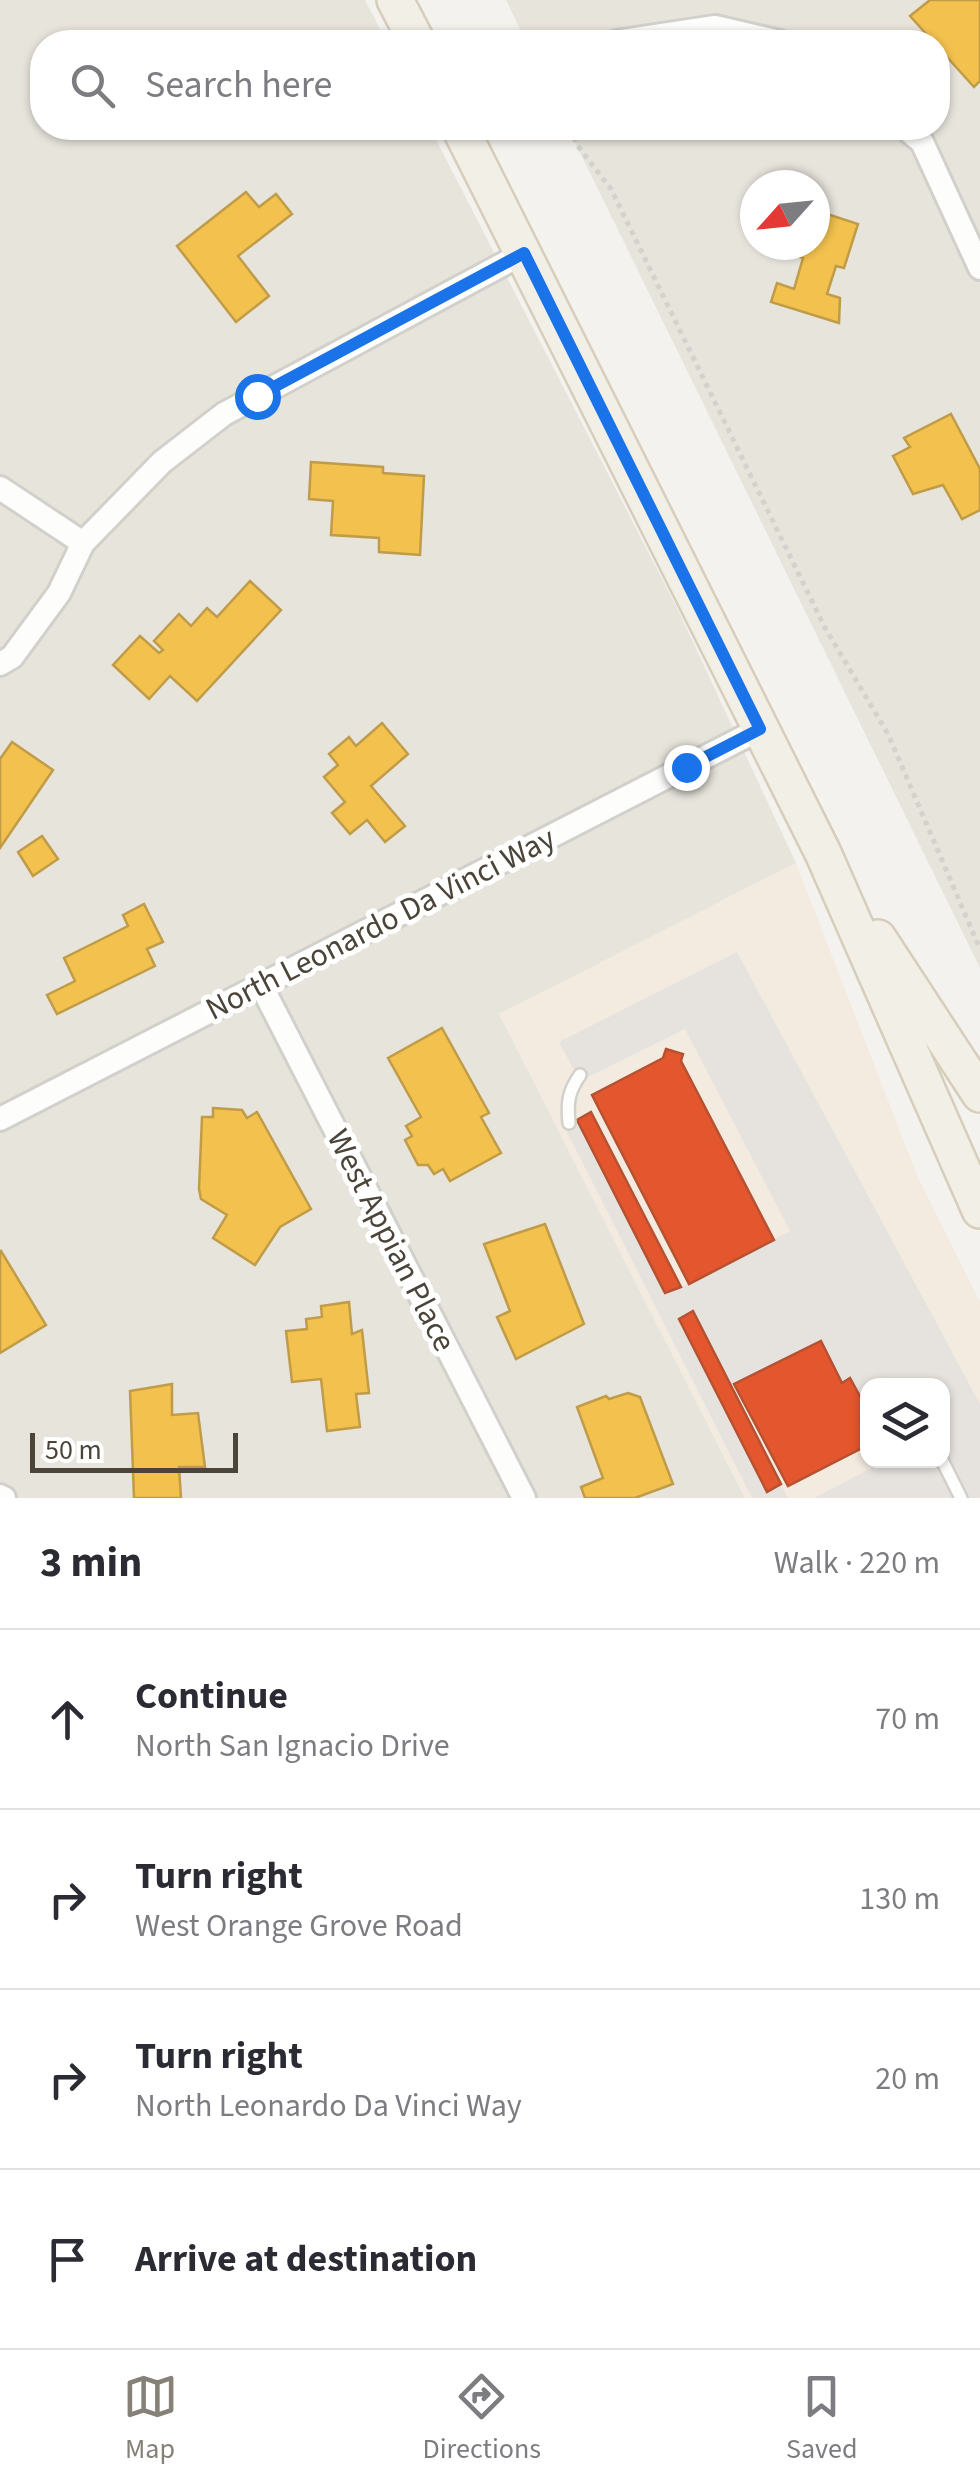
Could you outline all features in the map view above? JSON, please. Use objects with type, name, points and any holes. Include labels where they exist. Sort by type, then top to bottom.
[{"type":"main road","points":[[395,0],[411,30]]},
{"type":"main road","points":[[466,140],[823,853],[980,1210]]},
{"type":"main road","points":[[823,853],[980,1094]]},
{"type":"street","points":[[695,30],[715,27],[728,30]]},
{"type":"street","points":[[920,140],[980,268]]},
{"type":"street","points":[[0,664],[12,657],[59,593],[83,543],[162,462],[224,414],[524,253]]},
{"type":"street","points":[[0,488],[83,543]]},
{"type":"street","name":"North Leonardo Da Vinci Way","points":[[0,1119],[760,729]]},
{"type":"street","name":"West Appian Place","points":[[260,983],[524,1498]]},
{"type":"lane","points":[[570,1123],[567,1103],[570,1089],[580,1075]]},
{"type":"lane","points":[[946,1468],[961,1498]]},
{"type":"path","points":[[574,140],[611,189],[824,626],[888,734],[980,949]]},
{"type":"shaded area","points":[[0,0],[365,0],[381,30],[30,30],[30,140],[436,140],[678,610],[796,863],[500,1014],[745,1498],[0,1498]]},
{"type":"shaded area","points":[[506,0],[980,0],[980,968],[574,140],[950,140],[950,30],[520,30]]},
{"type":"shaded area","points":[[796,863],[917,1175],[980,1302],[980,1498],[745,1498],[499,1014]]},
{"type":"shaded area","points":[[737,952],[980,1404],[980,1498],[814,1498],[872,1468],[950,1468],[950,1378],[860,1378],[860,1397],[851,1378],[842,1383],[821,1341],[731,1384],[788,1498],[752,1498],[565,1128],[591,1112],[681,1287],[790,1231],[685,1029],[580,1081],[559,1042]]},
{"type":"building: Homes","points":[[930,0],[980,0],[980,81],[974,87],[950,60],[950,30],[923,30],[910,16]]},
{"type":"building: Homes","points":[[246,192],[259,207],[276,194],[292,214],[238,256],[269,296],[236,322],[177,246]]},
{"type":"building: Homes","points":[[830,215],[858,224],[844,268],[836,266],[827,294],[840,298],[839,323],[771,302],[777,283],[794,289],[802,260],[830,260]]},
{"type":"building: Homes","points":[[951,414],[980,469],[980,510],[962,519],[943,485],[913,494],[893,456],[910,447],[904,438]]},
{"type":"building: Homes","points":[[311,462],[383,467],[383,473],[424,476],[420,555],[379,552],[379,538],[331,535],[333,501],[309,499]]},
{"type":"building: Homes","points":[[250,581],[281,610],[197,701],[170,676],[149,699],[113,665],[140,636],[159,653],[163,650],[154,641],[179,614],[191,626],[207,608],[217,617]]},
{"type":"building: Homes","points":[[382,723],[408,754],[371,786],[405,826],[385,842],[367,820],[350,834],[332,813],[345,802],[324,777],[338,765],[329,754],[349,737],[356,746]]},
{"type":"building: Homes","points":[[12,742],[53,770],[0,848],[0,759]]},
{"type":"building: Homes","points":[[42,836],[58,859],[33,876],[18,852]]},
{"type":"building: Homes","points":[[144,904],[163,942],[147,949],[155,966],[57,1014],[47,995],[75,981],[64,958],[128,926],[123,915]]},
{"type":"building: Homes","points":[[442,1028],[489,1113],[481,1117],[501,1153],[450,1181],[443,1169],[434,1174],[428,1165],[418,1165],[405,1140],[412,1136],[406,1126],[421,1117],[388,1058]]},
{"type":"building: Homes","points":[[213,1108],[242,1110],[247,1118],[257,1112],[311,1209],[280,1227],[255,1265],[213,1238],[227,1215],[201,1199],[202,1117],[213,1117]]},
{"type":"building: Homes","points":[[545,1224],[584,1324],[516,1359],[497,1317],[510,1311],[484,1244]]},
{"type":"building: Homes","points":[[0,1252],[46,1325],[0,1353]]},
{"type":"building: Homes","points":[[349,1302],[352,1334],[362,1330],[369,1393],[356,1394],[360,1427],[327,1431],[321,1379],[292,1382],[286,1331],[307,1329],[306,1319],[322,1317],[321,1306]]},
{"type":"building: Homes","points":[[172,1384],[172,1415],[198,1413],[205,1467],[179,1467],[181,1498],[134,1498],[130,1391]]},
{"type":"building: Homes","points":[[628,1393],[640,1397],[673,1484],[635,1498],[585,1498],[581,1487],[603,1478],[577,1407]]},
{"type":"building: Shops","points":[[666,1049],[683,1054],[681,1061],[774,1240],[689,1284],[592,1095],[663,1058]]},
{"type":"building: Shops","points":[[591,1112],[681,1287],[665,1293],[577,1120]]},
{"type":"building: Shops","points":[[693,1311],[781,1484],[767,1492],[679,1319]]},
{"type":"building: Shops","points":[[821,1341],[842,1383],[850,1378],[860,1396],[860,1449],[788,1486],[734,1384]]},
{"type":"route","points":[[257,396],[524,253],[760,729],[686,767]]}]
